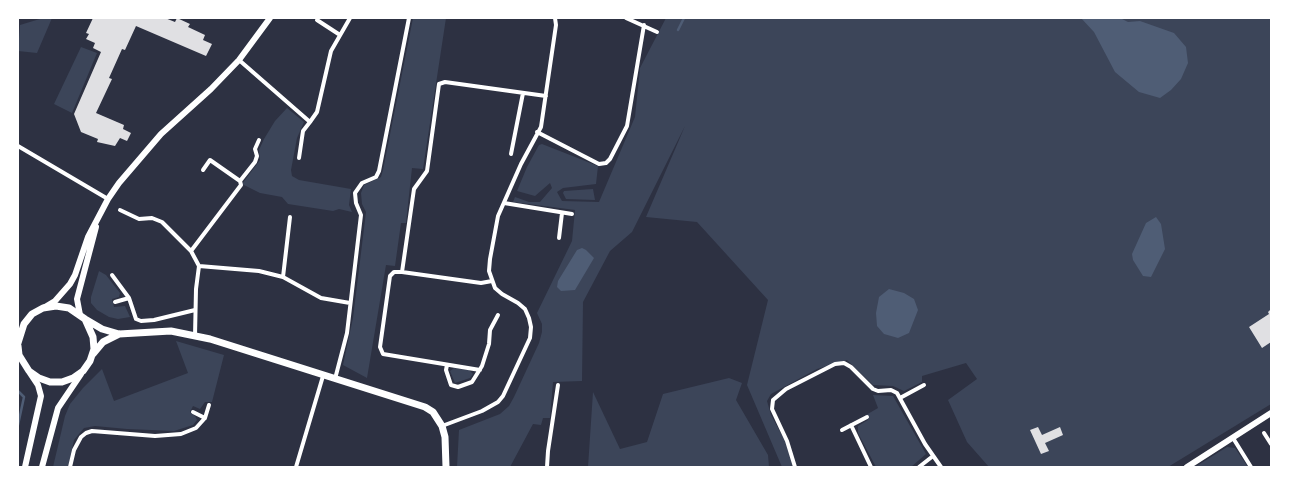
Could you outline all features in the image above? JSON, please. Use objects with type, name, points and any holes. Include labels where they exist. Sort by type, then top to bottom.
[{"type":"main road","points":[[18,342],[21,325],[32,314],[44,308],[63,307],[69,308],[102,329],[119,334],[171,331],[229,344],[323,376],[425,407],[433,412],[442,426],[445,437],[446,467]]},
{"type":"main road","points":[[83,317],[93,337],[92,355]]},
{"type":"main road","points":[[18,346],[21,363],[29,371],[39,378],[50,382],[62,382],[74,378],[83,371],[92,355],[103,342],[119,334]]},
{"type":"street","points":[[44,308],[56,301],[70,284],[75,275],[88,237],[108,199],[119,183],[161,134],[211,89],[239,60],[270,18]]},
{"type":"street","points":[[298,158],[304,131],[317,112],[328,58],[350,18]]},
{"type":"street","points":[[335,379],[347,333],[361,215],[356,203],[355,193],[362,183],[376,177],[379,171],[409,18]]},
{"type":"street","points":[[442,426],[482,412],[498,402],[503,396],[530,338],[531,326],[525,309],[518,302],[502,294],[492,281],[489,271],[492,240],[498,216],[520,164],[541,127],[556,25],[555,18]]},
{"type":"street","points":[[626,18],[657,32]]},
{"type":"street","points":[[317,20],[340,35]]},
{"type":"street","points":[[537,132],[599,164],[606,163],[610,159],[627,126],[644,25]]},
{"type":"street","points":[[239,60],[310,122]]},
{"type":"street","points":[[402,272],[414,189],[427,171],[439,84],[445,82],[546,96]]},
{"type":"street","points":[[511,154],[523,93]]},
{"type":"street","points":[[191,251],[241,185],[240,181],[255,162],[257,156],[255,149],[259,140]]},
{"type":"street","points":[[18,146],[108,199]]},
{"type":"street","points":[[203,170],[210,160],[240,181]]},
{"type":"street","points":[[504,203],[572,214]]},
{"type":"street","points":[[120,210],[139,219],[152,218],[162,222],[191,251],[199,266],[196,289],[195,336]]},
{"type":"street","points":[[559,238],[562,213]]},
{"type":"street","points":[[283,276],[290,217]]},
{"type":"street","points":[[83,317],[77,299],[98,220]]},
{"type":"street","points":[[199,266],[259,271],[283,276],[321,298],[350,303]]},
{"type":"street","points":[[480,370],[387,356],[380,351],[390,276],[394,272],[402,272],[481,283],[492,281]]},
{"type":"street","points":[[112,275],[129,298],[136,319],[141,321],[154,320],[196,310]]},
{"type":"street","points":[[115,302],[129,298]]},
{"type":"street","points":[[447,365],[451,385],[458,387],[472,382],[480,370],[489,344],[490,330],[498,315]]},
{"type":"street","points":[[795,467],[787,441],[772,409],[773,400],[786,389],[835,364],[844,363],[851,367],[873,389],[878,391],[891,390],[897,393],[932,456],[941,467]]},
{"type":"street","points":[[25,467],[41,396],[38,385],[29,371]]},
{"type":"street","points":[[42,467],[58,408],[83,371]]},
{"type":"street","points":[[296,467],[323,376]]},
{"type":"street","points":[[547,467],[558,385]]},
{"type":"street","points":[[900,398],[924,385]]},
{"type":"street","points":[[70,467],[74,450],[81,437],[86,433],[92,431],[156,436],[181,434],[196,428],[205,418],[210,405]]},
{"type":"street","points":[[194,412],[205,418]]},
{"type":"street","points":[[1187,467],[1271,413]]},
{"type":"street","points":[[842,430],[867,417]]},
{"type":"street","points":[[850,425],[871,467]]},
{"type":"street","points":[[1264,433],[1271,444]]},
{"type":"street","points":[[1233,438],[1251,467]]},
{"type":"street","points":[[919,467],[932,456]]},
{"type":"shaded area","points":[[43,18],[52,18],[37,53],[18,51],[20,25]]},
{"type":"shaded area","points":[[413,18],[446,18],[423,169],[412,168],[406,223],[401,223],[395,266],[386,265],[367,378],[343,365],[353,318],[366,212],[362,204],[361,193],[364,185],[381,177]]},
{"type":"shaded area","points":[[666,18],[1271,18],[1271,404],[1168,467],[989,467],[967,442],[948,400],[977,379],[966,363],[922,376],[922,382],[904,391],[893,386],[873,385],[847,360],[817,369],[771,394],[767,401],[771,415],[785,441],[793,467],[782,467],[747,385],[768,300],[697,222],[646,217],[685,126],[632,232],[610,251],[583,302],[582,381],[553,382],[550,418],[543,418],[541,425],[533,424],[510,467],[457,467],[459,430],[500,414],[509,406],[514,397],[539,343],[542,332],[542,324],[537,313],[572,241],[575,210],[513,202],[515,197],[529,202],[540,202],[552,188],[550,183],[535,196],[517,191],[527,167],[539,145],[542,144],[598,166],[596,184],[563,188],[557,192],[562,201],[599,202],[635,117],[640,68]]},
{"type":"shaded area","points":[[1081,18],[1120,18],[1128,22],[1140,21],[1174,33],[1186,47],[1188,63],[1181,79],[1171,90],[1160,98],[1139,92],[1115,72],[1094,32]]},
{"type":"shaded area","points":[[81,47],[97,53],[72,113],[54,104]]},
{"type":"shaded area","points":[[287,108],[304,122],[297,138],[291,170],[292,176],[299,180],[351,189],[349,205],[352,212],[339,209],[333,211],[288,204],[282,197],[260,193],[242,184],[260,160],[259,150],[264,139],[275,121]]},
{"type":"shaded area","points":[[593,189],[595,200],[566,199],[563,193],[564,191]]},
{"type":"shaded area","points":[[1156,217],[1161,224],[1165,249],[1151,277],[1143,276],[1133,260],[1132,254],[1146,223]]},
{"type":"shaded area","points":[[582,248],[594,258],[575,290],[561,291],[557,287],[558,281],[577,250]]},
{"type":"shaded area","points":[[99,271],[106,275],[120,293],[119,297],[112,299],[114,307],[125,306],[130,317],[118,319],[109,317],[97,310],[91,303],[91,297]]},
{"type":"shaded area","points":[[889,289],[904,293],[914,299],[918,310],[909,333],[898,338],[884,334],[877,326],[876,313],[879,297]]},
{"type":"shaded area","points":[[176,341],[224,355],[212,402],[205,402],[200,409],[193,406],[190,412],[197,420],[193,425],[174,431],[95,426],[84,428],[74,440],[68,467],[53,467],[65,416],[70,404],[83,388],[102,369],[114,401],[188,373]]},
{"type":"shaded area","points":[[454,368],[469,370],[473,374],[470,378],[455,383],[450,371]]},
{"type":"shaded area","points":[[729,378],[742,383],[736,400],[768,455],[769,467],[588,467],[593,392],[620,449],[647,442],[663,394]]},
{"type":"shaded area","points":[[873,395],[893,396],[926,454],[911,467],[876,467],[858,433],[858,426],[868,420],[866,415],[878,408]]},
{"type":"shaded area","points":[[1227,447],[1235,448],[1248,467],[1195,467]]},
{"type":"building","points":[[93,18],[165,18],[175,22],[177,18],[190,24],[188,27],[205,35],[203,40],[212,44],[206,56],[136,26],[125,50],[122,49],[109,78],[112,79],[96,113],[124,125],[123,129],[131,133],[127,141],[120,138],[115,146],[97,142],[98,139],[81,132],[74,114],[101,52],[93,48],[95,43],[86,39],[89,34],[86,33]]},
{"type":"building","points":[[1271,309],[1271,342],[1262,348],[1249,327],[1269,314],[1268,312]]},
{"type":"building","points":[[1038,427],[1042,435],[1060,427],[1063,435],[1045,443],[1049,451],[1041,454],[1030,430]]},
{"type":"waterway","points":[[678,30],[684,18]]},
{"type":"waterway","points":[[18,391],[24,397],[18,425]]}]
